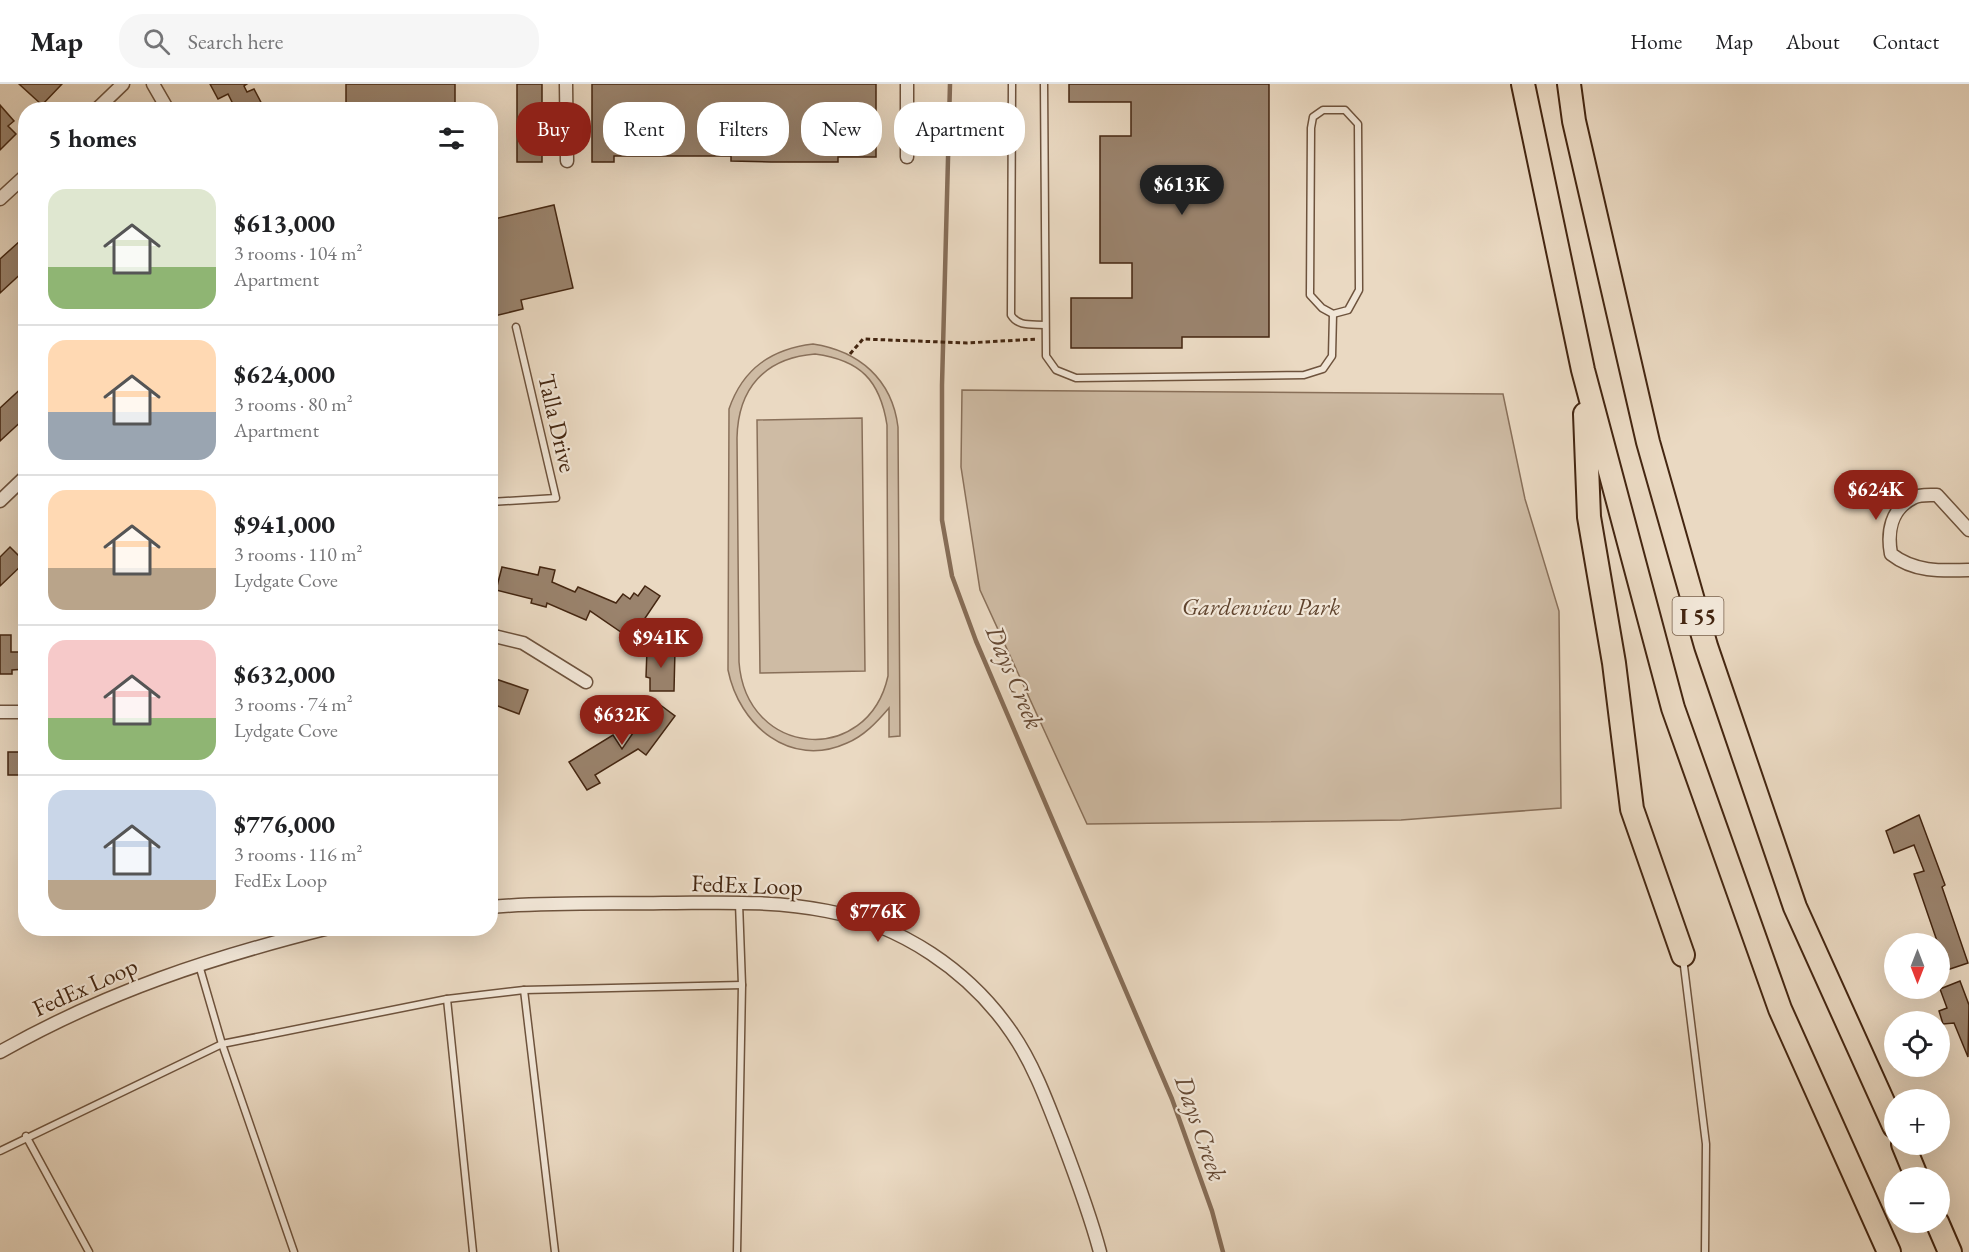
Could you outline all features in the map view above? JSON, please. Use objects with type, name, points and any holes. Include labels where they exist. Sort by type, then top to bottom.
[{"type":"highway","name":"I 55","points":[[1523,84],[1583,370],[1677,719],[1780,1009],[1889,1252]]},
{"type":"highway","name":"I 55","points":[[1569,84],[1574,121],[1648,442],[1706,646],[1795,907],[1884,1104]]},
{"type":"highway","points":[[1583,370],[1589,517],[1614,663],[1632,809],[1683,955]]},
{"type":"highway","points":[[1942,1233],[1950,1252]]},
{"type":"street","points":[[104,102],[123,84]]},
{"type":"street","points":[[153,84],[163,102]]},
{"type":"street","points":[[566,84],[567,161]]},
{"type":"street","points":[[907,157],[908,84]]},
{"type":"street","points":[[0,199],[18,182]]},
{"type":"street","points":[[0,501],[18,484]]},
{"type":"street","points":[[1969,530],[1937,495],[1914,497],[1894,514],[1887,537],[1891,554],[1905,565],[1934,571],[1969,570]]},
{"type":"street","points":[[498,637],[524,643],[586,682]]},
{"type":"street","points":[[0,712],[18,712]]},
{"type":"street","name":"FedEx Loop","points":[[498,907],[739,902],[790,904],[829,911],[864,921],[918,945],[944,962],[969,984],[1003,1021],[1029,1064],[1072,1167],[1100,1252]]},
{"type":"street","name":"FedEx Loop","points":[[0,1052],[105,998],[199,964],[300,936]]},
{"type":"lane","points":[[1012,84],[1011,315],[1021,324],[1045,324]]},
{"type":"lane","points":[[1044,84],[1046,356],[1056,370],[1076,378],[1304,375],[1323,369],[1332,356],[1334,314]]},
{"type":"lane","points":[[1323,110],[1344,110],[1358,124],[1359,290],[1347,310],[1334,314],[1322,308],[1310,295],[1311,128],[1313,117],[1323,110]]},
{"type":"lane","name":"Talla Drive","points":[[498,502],[556,498],[516,327]]},
{"type":"lane","points":[[737,1252],[742,985],[739,902]]},
{"type":"lane","points":[[1683,955],[1706,1144],[1705,1252]]},
{"type":"lane","points":[[199,964],[222,1044],[294,1252]]},
{"type":"lane","points":[[0,1150],[222,1044],[447,999],[524,990],[742,985]]},
{"type":"lane","points":[[524,990],[555,1252]]},
{"type":"lane","points":[[447,999],[472,1252]]},
{"type":"lane","points":[[26,1136],[89,1252]]},
{"type":"path","points":[[850,354],[863,339],[967,343],[1046,339]]},
{"type":"green space","points":[[813,344],[845,353],[859,361],[881,381],[895,410],[898,427],[900,736],[889,737],[889,708],[859,737],[826,750],[806,750],[787,746],[770,737],[755,724],[743,708],[728,670],[729,409],[742,382],[761,363],[785,350]],"holes":[[[815,354],[831,357],[856,367],[873,384],[884,409],[887,425],[888,676],[876,705],[857,726],[834,737],[809,739],[784,733],[762,717],[747,694],[739,662],[737,438],[743,404],[749,391],[769,369],[797,357]]]},
{"type":"green space","name":"Gardenview Park","points":[[962,390],[1503,394],[1525,499],[1559,611],[1561,808],[1401,820],[1087,824],[980,590],[961,467]]},
{"type":"green space","points":[[862,418],[865,671],[760,673],[757,420]]},
{"type":"building","points":[[19,84],[62,84],[45,102],[39,102]]},
{"type":"building","points":[[210,84],[247,84],[244,86],[247,92],[254,89],[261,102],[232,102],[228,94],[218,99]]},
{"type":"building","points":[[346,84],[455,84],[455,102],[346,102]]},
{"type":"building","points":[[517,84],[542,84],[542,102],[517,102]]},
{"type":"building","points":[[592,84],[876,84],[876,102],[801,102],[801,156],[876,157],[838,157],[838,162],[731,161],[731,156],[789,156],[789,102],[697,102],[697,156],[685,156],[685,102],[603,102],[603,156],[614,156],[614,162],[592,162]]},
{"type":"building","points":[[1069,84],[1269,84],[1269,337],[1182,337],[1182,348],[1071,348],[1071,298],[1132,298],[1132,263],[1100,263],[1100,136],[1131,136],[1131,102],[1069,102]]},
{"type":"building","points":[[0,105],[14,121],[8,126],[16,134],[0,150]]},
{"type":"building","points":[[517,156],[542,156],[542,162],[517,162]]},
{"type":"building","points":[[554,205],[573,288],[521,300],[523,309],[498,315],[498,218]]},
{"type":"building","points":[[18,243],[18,276],[0,293],[0,259]]},
{"type":"building","points":[[18,391],[18,424],[0,441],[0,408]]},
{"type":"building","points":[[10,547],[18,555],[18,569],[0,586],[0,557]]},
{"type":"building","points":[[502,567],[538,575],[540,567],[555,570],[552,582],[575,592],[578,587],[616,603],[623,594],[630,599],[634,593],[638,596],[645,586],[660,596],[631,639],[590,611],[586,620],[547,603],[546,607],[531,603],[532,599],[498,590]]},
{"type":"building","points":[[0,635],[11,635],[11,652],[18,652],[18,670],[12,670],[12,674],[0,674]]},
{"type":"building","points":[[647,649],[675,649],[674,691],[650,691],[650,678],[646,677]]},
{"type":"building","points":[[498,680],[528,690],[519,714],[498,706]]},
{"type":"building","points":[[655,701],[675,716],[646,755],[638,749],[595,775],[600,783],[587,790],[569,762],[613,735],[622,749]]},
{"type":"building","points":[[8,752],[18,752],[18,775],[8,775]]},
{"type":"building","points":[[1919,815],[1945,885],[1942,887],[1968,963],[1950,969],[1950,933],[1934,933],[1914,874],[1924,871],[1914,845],[1894,853],[1886,831]]},
{"type":"building","points":[[1960,981],[1969,1005],[1968,1057],[1954,1023],[1950,1023],[1950,1011],[1939,1011],[1947,1008],[1944,999],[1950,999],[1950,985]]},
{"type":"waterway","name":"Days Creek","points":[[950,84],[942,385],[942,520],[952,576],[976,641],[1172,1099],[1212,1211],[1223,1252]]}]
